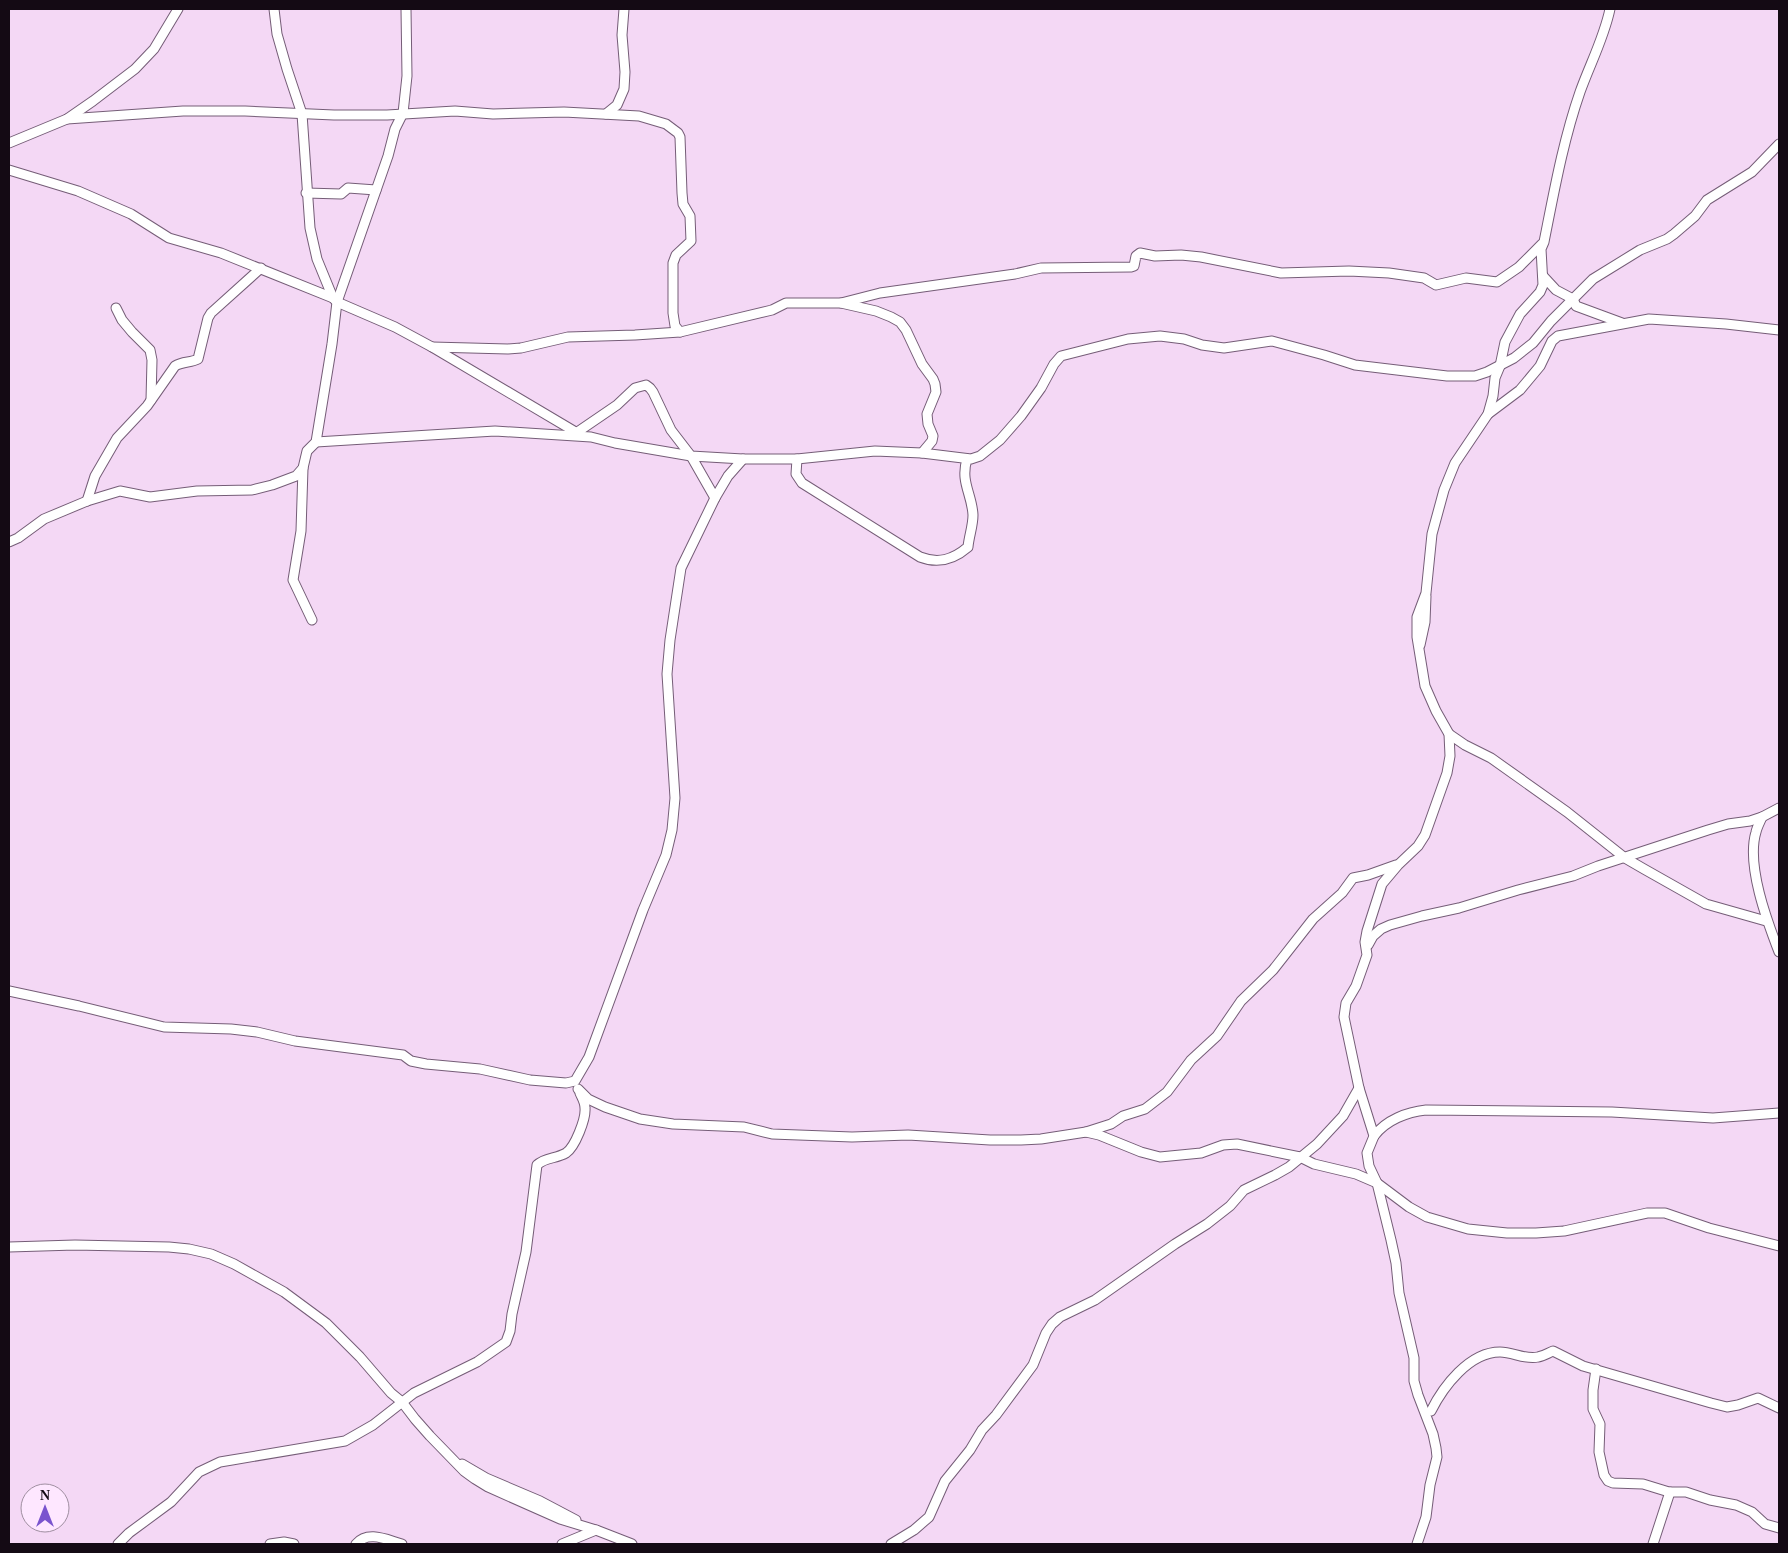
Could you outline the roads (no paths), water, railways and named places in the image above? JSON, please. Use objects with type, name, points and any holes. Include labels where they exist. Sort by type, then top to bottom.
[{"type":"street","points":[[9,143],[66,119],[93,101],[146,59],[178,9]]},
{"type":"street","points":[[274,9],[287,69],[302,114],[306,193],[310,228],[317,259],[335,300]]},
{"type":"street","points":[[312,620],[293,580],[301,531],[303,468],[307,452],[316,442],[332,344],[335,300],[376,190],[395,129],[403,114],[407,76],[406,9]]},
{"type":"street","points":[[606,114],[617,105],[624,89],[625,72],[622,35],[624,9]]},
{"type":"street","points":[[1610,9],[1607,25],[1580,92],[1567,136],[1544,242],[1540,249],[1543,285],[1540,292],[1520,314],[1505,342],[1500,366],[1494,378],[1493,396],[1488,414],[1455,463],[1444,490],[1432,534],[1426,593],[1420,605],[1416,625],[1425,686],[1449,734],[1465,745],[1491,758],[1567,812],[1625,858],[1706,904],[1766,921]]},
{"type":"street","points":[[66,119],[183,111],[245,111],[302,114],[403,114],[455,111],[493,114],[564,112],[639,116],[656,120],[675,130],[680,137],[683,204],[690,216],[692,233],[691,241],[676,254],[673,263],[673,313],[675,326],[680,332]]},
{"type":"street","points":[[9,170],[84,194],[131,214],[164,236],[221,253],[260,268],[395,327],[576,433],[615,443],[691,456],[743,459],[797,458],[875,451],[922,453],[967,459],[980,456],[1000,440],[1042,388],[1054,364],[1061,356],[1128,340],[1160,336],[1172,337],[1202,345],[1224,348],[1272,341],[1355,365],[1447,376],[1475,376],[1487,372],[1514,358],[1533,343],[1594,279],[1640,250],[1667,239],[1679,231],[1695,216],[1707,200],[1752,172],[1779,144]]},
{"type":"street","points":[[306,193],[341,194],[348,188],[376,190]]},
{"type":"street","points":[[841,303],[880,293],[1015,274],[1041,268],[1131,267],[1134,266],[1136,256],[1140,253],[1155,256],[1181,255],[1215,259],[1282,273],[1380,272],[1424,278],[1436,285],[1466,278],[1497,282],[1518,267],[1544,242]]},
{"type":"street","points":[[87,501],[95,476],[117,438],[151,400],[175,366],[179,363],[198,359],[206,324],[211,313],[260,268]]},
{"type":"street","points":[[1543,276],[1556,290],[1573,299],[1576,306],[1622,323]]},
{"type":"street","points":[[432,347],[508,349],[521,348],[568,337],[680,332],[772,310],[786,303],[841,303],[876,311],[900,322],[911,339],[922,364],[933,378],[936,392],[927,414],[928,424],[933,436],[932,441],[922,453]]},
{"type":"street","points":[[116,308],[122,320],[150,350],[152,360],[151,400]]},
{"type":"street","points":[[1488,414],[1520,390],[1540,366],[1554,338],[1564,334],[1622,323],[1662,319],[1779,330]]},
{"type":"street","points":[[576,433],[616,405],[635,388],[646,386],[653,392],[671,430],[691,456],[715,498]]},
{"type":"street","points":[[316,442],[495,432],[591,437]]},
{"type":"street","points":[[797,458],[796,474],[802,483],[920,557],[937,561],[954,557],[968,547],[973,513],[965,482],[967,459]]},
{"type":"street","points":[[118,1544],[129,1533],[171,1502],[204,1469],[220,1462],[345,1440],[368,1428],[414,1393],[477,1362],[506,1342],[510,1335],[512,1314],[526,1252],[537,1165],[544,1160],[566,1153],[581,1128],[585,1114],[584,1102],[577,1085],[667,851],[672,830],[675,798],[667,686],[670,640],[681,568],[715,498],[728,476],[743,459]]},
{"type":"street","points":[[9,542],[18,538],[44,519],[87,501],[120,491],[150,498],[197,491],[252,490],[288,480],[296,476],[303,468]]},
{"type":"street","points":[[1367,955],[1365,942],[1367,931],[1382,884],[1418,846],[1434,813],[1447,773],[1450,756],[1449,734]]},
{"type":"street","points":[[1374,1136],[1359,1088],[1344,1017],[1346,1003],[1358,981],[1367,955],[1368,942],[1381,929],[1422,916],[1459,908],[1573,876],[1708,830],[1728,824],[1742,824],[1762,817],[1779,808]]},
{"type":"street","points":[[1762,817],[1755,832],[1754,846],[1760,895],[1766,921],[1779,952]]},
{"type":"street","points":[[9,991],[164,1027],[231,1029],[257,1032],[295,1041],[403,1055],[412,1061],[426,1064],[480,1069],[530,1080],[577,1085],[588,1099],[596,1103],[640,1119],[673,1124],[735,1126],[772,1134],[852,1137],[925,1136],[1013,1140],[1041,1139],[1086,1132],[1111,1124],[1122,1116],[1145,1109],[1162,1096],[1191,1060],[1217,1036],[1240,1001],[1264,981],[1286,956],[1313,919],[1342,893],[1353,878],[1398,865]]},
{"type":"street","points":[[1367,931],[1373,927],[1381,929]]},
{"type":"street","points":[[891,1544],[914,1530],[928,1517],[945,1480],[970,1450],[982,1430],[996,1415],[1033,1364],[1046,1333],[1052,1324],[1060,1317],[1113,1289],[1175,1244],[1207,1224],[1230,1206],[1244,1190],[1275,1176],[1317,1144],[1343,1116],[1359,1088]]},
{"type":"street","points":[[1417,1544],[1426,1517],[1430,1485],[1437,1457],[1433,1434],[1414,1381],[1412,1349],[1399,1293],[1394,1255],[1377,1183],[1369,1166],[1367,1153],[1374,1136],[1397,1118],[1413,1112],[1426,1110],[1612,1112],[1713,1118],[1779,1114]]},
{"type":"street","points":[[1086,1132],[1160,1157],[1200,1153],[1223,1145],[1237,1144],[1300,1157],[1314,1164],[1345,1170],[1377,1183],[1409,1207],[1427,1217],[1468,1229],[1507,1233],[1564,1231],[1647,1213],[1665,1213],[1709,1228],[1779,1246]]},
{"type":"street","points":[[9,1247],[150,1245],[189,1249],[211,1254],[234,1264],[284,1292],[326,1323],[360,1357],[391,1393],[402,1402],[415,1419],[464,1471],[488,1488],[560,1520],[596,1530],[632,1544]]},
{"type":"street","points":[[1431,1411],[1444,1389],[1467,1366],[1488,1355],[1498,1352],[1532,1358],[1553,1351],[1574,1362],[1711,1404],[1727,1407],[1758,1398],[1779,1408]]},
{"type":"street","points":[[1596,1369],[1593,1409],[1600,1424],[1599,1452],[1604,1477],[1608,1481],[1613,1483],[1642,1484],[1670,1492],[1686,1492],[1710,1500],[1740,1506],[1752,1512],[1765,1524],[1779,1528]]},
{"type":"street","points":[[1653,1544],[1670,1492]]},
{"type":"street","points":[[562,1544],[596,1530]]},
{"type":"street","points":[[356,1544],[364,1537],[370,1536],[402,1544]]},
{"type":"street","points":[[270,1544],[284,1542],[294,1544]]}]
